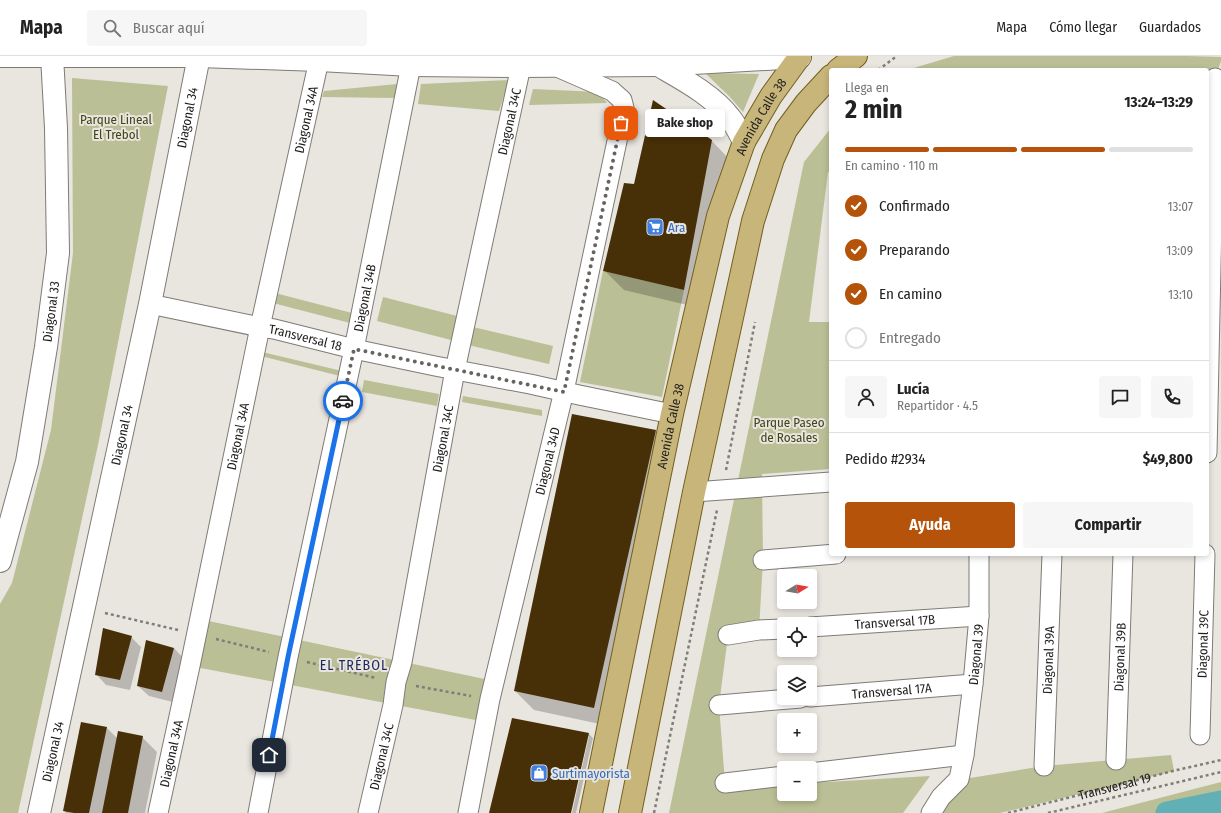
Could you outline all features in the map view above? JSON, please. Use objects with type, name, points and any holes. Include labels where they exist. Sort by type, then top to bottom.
[{"type":"main road","points":[[0,56],[199,56],[412,65],[521,66],[800,56]]},
{"type":"main road","name":"Diagonal 33","points":[[0,561],[26,462],[46,347],[58,253],[56,128],[52,56]]},
{"type":"main road","name":"Diagonal 34","points":[[39,813],[150,304],[199,56]]},
{"type":"main road","name":"Avenida Calle 38","points":[[591,813],[672,414],[718,216],[744,142],[771,96],[800,56]]},
{"type":"main road","points":[[841,68],[856,56]]},
{"type":"main road","points":[[665,60],[688,83],[717,104],[730,118],[744,142]]},
{"type":"main road","points":[[630,813],[694,492],[753,221],[772,159],[790,125],[829,78]]},
{"type":"street","name":"Diagonal 34A","points":[[158,813],[260,327],[319,60]]},
{"type":"street","name":"Diagonal 34B","points":[[258,813],[288,657],[354,349],[412,65]]},
{"type":"street","name":"Diagonal 34C","points":[[368,813],[393,705],[396,682],[402,662],[455,370],[521,66]]},
{"type":"street","name":"Diagonal 34D","points":[[468,813],[491,693],[564,392],[624,108],[622,100],[612,90],[554,66]]},
{"type":"street","points":[[1209,343],[1215,78]]},
{"type":"street","name":"Transversal 18","points":[[150,304],[274,329],[354,349],[672,414]]},
{"type":"street","points":[[694,492],[829,482]]},
{"type":"street","points":[[763,560],[829,555]]},
{"type":"street","name":"Diagonal 39","points":[[931,813],[941,797],[959,779],[964,755],[973,684],[979,616],[979,556]]},
{"type":"street","name":"Diagonal 39A","points":[[1044,766],[1052,556]]},
{"type":"street","name":"Diagonal 39B","points":[[1116,760],[1122,556]]},
{"type":"street","name":"Diagonal 39C","points":[[1200,734],[1205,556]]},
{"type":"street","name":"Transversal 17B","points":[[817,627],[979,616]]},
{"type":"street","points":[[728,635],[759,630],[777,629]]},
{"type":"street","name":"Transversal 17A","points":[[817,696],[973,684]]},
{"type":"street","points":[[719,705],[777,700]]},
{"type":"street","points":[[817,772],[964,755]]},
{"type":"street","points":[[725,783],[777,777]]},
{"type":"path","points":[[881,68],[897,56]]},
{"type":"path","points":[[654,813],[756,321]]},
{"type":"path","name":"Transversal 19","points":[[1008,813],[1221,760]]},
{"type":"path","points":[[1048,813],[1221,772]]},
{"type":"green space","points":[[954,56],[1221,57],[1215,78],[1209,78],[1209,68],[914,68]]},
{"type":"green space","points":[[705,73],[759,74],[743,112],[729,96]]},
{"type":"green space","name":"Parque Lineal El Trebol","points":[[72,78],[168,86],[98,445],[18,813],[0,813],[0,604],[12,583],[51,430],[73,253]]},
{"type":"green space","points":[[509,80],[499,111],[418,104],[421,84]]},
{"type":"green space","points":[[397,84],[395,98],[322,97],[324,91]]},
{"type":"green space","points":[[533,89],[599,92],[607,103],[529,105]]},
{"type":"green space","name":"Parque Paseo de Rosales","points":[[829,131],[829,172],[809,322],[829,322],[829,469],[762,474],[763,560],[759,630],[728,636],[719,705],[725,783],[777,784],[777,801],[817,801],[817,783],[930,776],[903,813],[669,813],[804,162]]},
{"type":"green space","points":[[603,271],[684,290],[662,397],[580,382]]},
{"type":"green space","points":[[275,293],[352,313],[350,323],[273,303]]},
{"type":"green space","points":[[383,297],[461,317],[455,341],[377,321]]},
{"type":"green space","points":[[473,327],[553,346],[549,364],[468,345]]},
{"type":"green space","points":[[262,352],[342,371],[340,376],[261,356]]},
{"type":"green space","points":[[364,380],[439,394],[437,406],[362,392]]},
{"type":"green space","points":[[463,396],[542,410],[542,416],[462,402]]},
{"type":"green space","points":[[199,619],[494,681],[486,722],[190,666]]},
{"type":"green space","points":[[1171,755],[1174,771],[1000,813],[931,813],[964,779],[1044,766]]},
{"type":"green space","points":[[1221,782],[1221,813],[1102,813]]},
{"type":"building","name":"Ara","points":[[653,100],[712,140],[684,290],[603,271],[624,183],[634,184]]},
{"type":"building","points":[[572,414],[656,430],[594,708],[514,691]]},
{"type":"building","points":[[103,628],[132,636],[120,680],[95,675]]},
{"type":"building","points":[[146,640],[174,648],[162,692],[137,686]]},
{"type":"building","name":"Surtimayorista","points":[[512,718],[589,733],[571,813],[489,813]]},
{"type":"building","points":[[81,722],[107,727],[89,813],[63,811]]},
{"type":"building","points":[[118,731],[143,736],[128,813],[102,813]]},
{"type":"waterway","points":[[1167,813],[1221,802]]},
{"type":"way so far","points":[[343,401],[354,349],[564,392],[621,123]]},
{"type":"place","name":"Bake shop","points":[[621,123]]},
{"type":"place","name":"Ara","points":[[655,227]]},
{"type":"place","name":"Surtimayorista","points":[[539,773]]},
{"type":"district","name":"EL TRÉBOL","points":[[354,665]]},
{"type":"route","points":[[269,755],[288,657],[343,401]]}]
